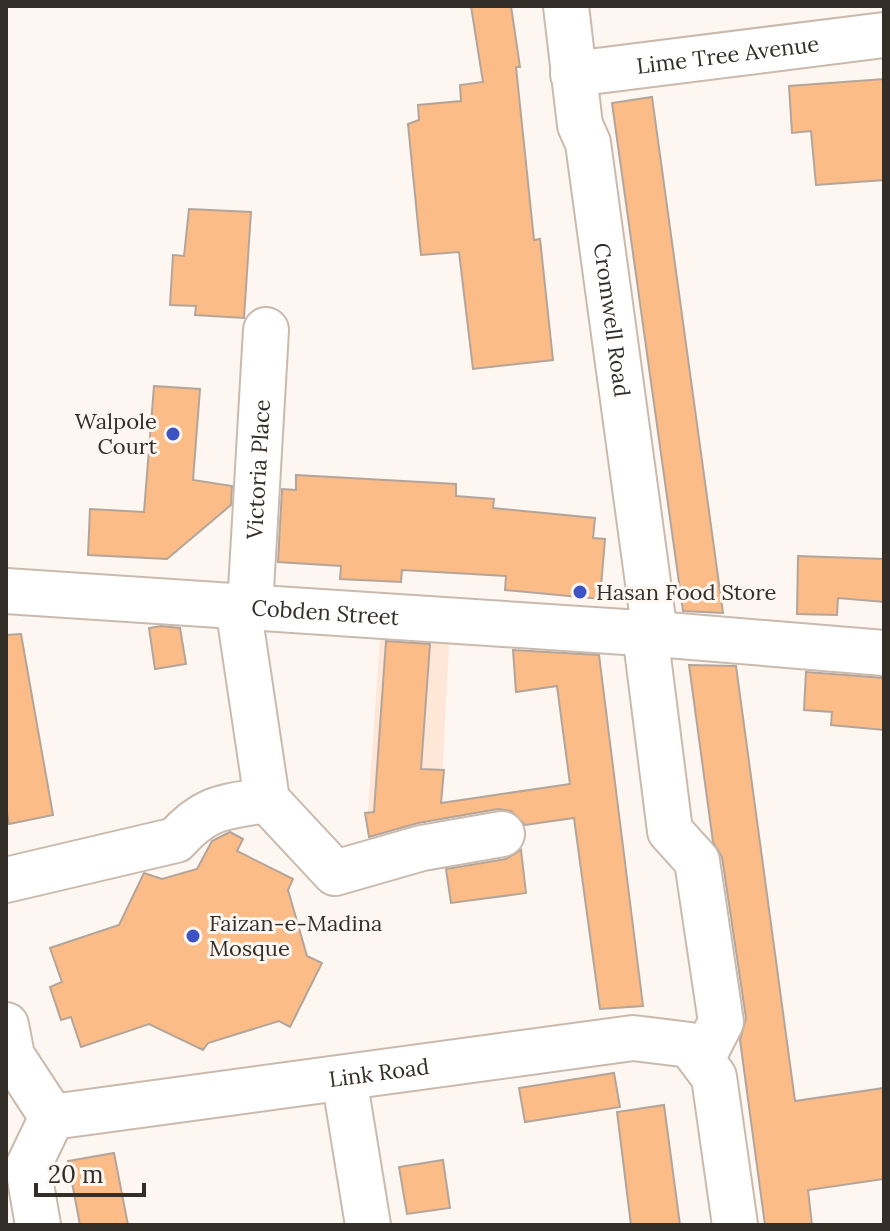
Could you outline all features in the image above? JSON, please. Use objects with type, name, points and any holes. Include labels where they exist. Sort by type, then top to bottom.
[{"type":"street","name":"Cromwell Road","points":[[566,6],[580,125],[588,143],[650,633],[670,831],[697,861],[721,1022],[702,1059]]},
{"type":"street","name":"Lime Tree Avenue","points":[[573,74],[884,35]]},
{"type":"street","name":"Victoria Place","points":[[266,330],[244,606],[267,800]]},
{"type":"street","name":"Cobden Street","points":[[6,591],[650,633],[884,653]]},
{"type":"street","points":[[6,880],[176,840],[195,819],[213,808],[267,800],[335,873],[422,848],[502,834]]},
{"type":"street","points":[[6,1025],[12,1056],[52,1117],[28,1167],[38,1225]]},
{"type":"street","name":"Link Road","points":[[52,1117],[633,1038],[690,1045],[702,1059]]},
{"type":"street","points":[[702,1059],[714,1077],[735,1225]]},
{"type":"street","points":[[344,1078],[368,1225]]},
{"type":"shaded area","points":[[380,637],[449,644],[441,803],[368,812]]},
{"type":"building","points":[[471,6],[511,6],[520,67],[516,67],[534,240],[540,239],[553,360],[473,369],[459,252],[421,255],[408,124],[419,120],[418,105],[461,101],[460,85],[483,82]]},
{"type":"building","points":[[884,79],[884,180],[816,185],[811,131],[792,133],[789,86]]},
{"type":"building","points":[[652,97],[723,613],[683,611],[612,103]]},
{"type":"building","points":[[189,209],[251,212],[244,318],[195,315],[196,306],[170,305],[173,255],[184,256]]},
{"type":"building","name":"Walpole Court","points":[[154,386],[200,389],[193,480],[232,486],[231,505],[167,559],[88,555],[90,509],[144,512]]},
{"type":"building","points":[[296,475],[456,484],[456,496],[494,499],[493,508],[595,518],[593,538],[605,539],[600,599],[505,590],[506,576],[402,570],[401,582],[340,579],[341,566],[278,562],[282,489],[296,490]]},
{"type":"building","points":[[798,556],[884,559],[884,602],[838,598],[837,615],[797,614]]},
{"type":"building","points":[[149,628],[180,628],[186,664],[155,669]]},
{"type":"building","points":[[21,634],[53,815],[9,824],[6,808],[6,635]]},
{"type":"building","points":[[386,641],[430,644],[421,769],[444,770],[441,803],[570,784],[557,686],[516,692],[513,650],[599,655],[643,1006],[600,1009],[574,818],[525,825],[511,811],[498,809],[418,823],[369,837],[365,813],[374,812]]},
{"type":"building","points":[[689,665],[736,666],[795,1101],[884,1088],[884,1179],[808,1190],[812,1225],[765,1225],[740,1040],[746,1018],[722,857],[713,842]]},
{"type":"building","points":[[806,672],[884,678],[884,730],[831,725],[832,712],[804,710]]},
{"type":"building","name":"Faizan-e-Madina Mosque","points":[[230,832],[243,839],[237,851],[293,879],[288,890],[307,956],[322,963],[290,1027],[279,1021],[208,1043],[203,1050],[149,1024],[81,1047],[71,1017],[61,1020],[50,987],[62,982],[50,948],[119,925],[144,873],[162,879],[197,869],[212,841]]},
{"type":"building","points":[[521,850],[526,893],[451,903],[446,869],[506,859]]},
{"type":"building","points":[[614,1073],[620,1107],[525,1122],[519,1088]]},
{"type":"building","points":[[664,1105],[680,1225],[631,1225],[617,1112]]},
{"type":"building","points":[[114,1153],[128,1225],[80,1225],[68,1161]]},
{"type":"building","points":[[443,1160],[450,1208],[407,1214],[399,1167]]},
{"type":"place","name":"Walpole Court","points":[[173,434]]},
{"type":"place","name":"Hasan Food Store","points":[[580,592]]},
{"type":"place","name":"Faizan-e-Madina Mosque","points":[[193,936]]}]
